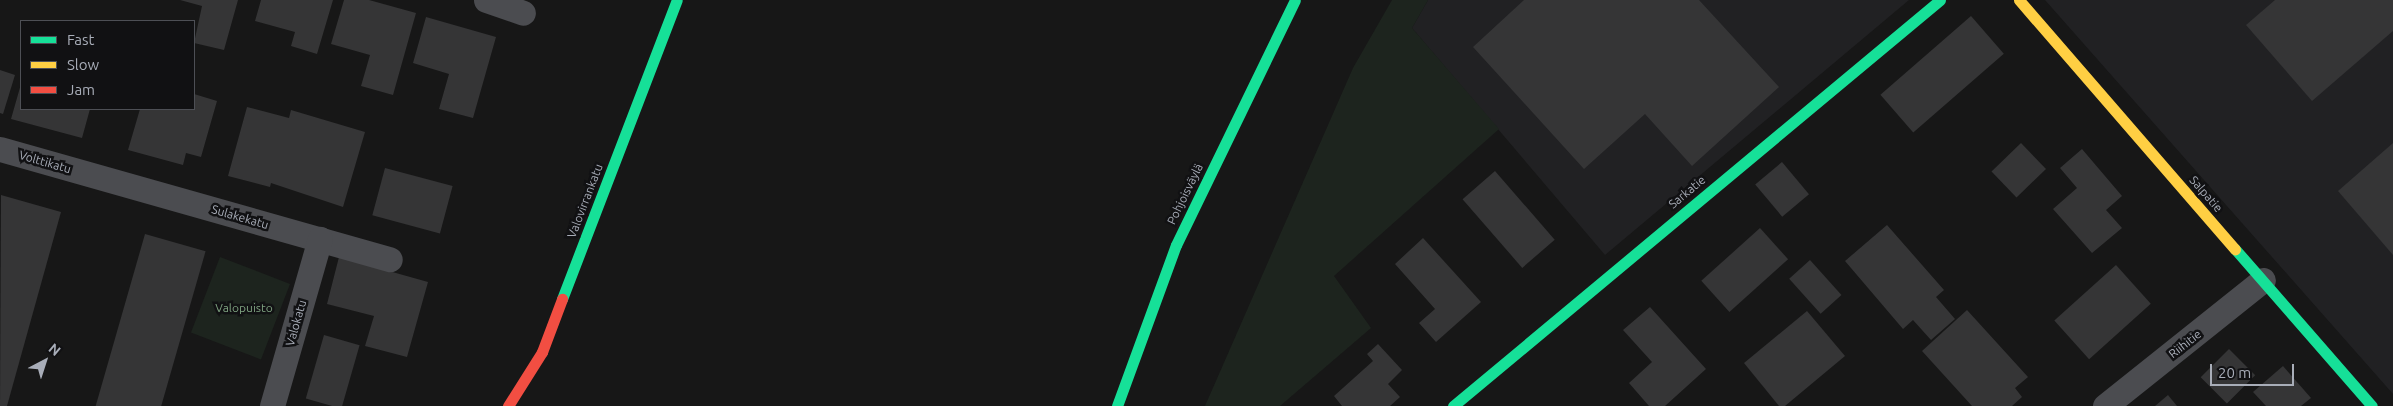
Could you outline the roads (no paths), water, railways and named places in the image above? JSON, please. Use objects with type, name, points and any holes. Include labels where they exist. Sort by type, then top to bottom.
[{"type":"street","points":[[486,0],[523,13]]},
{"type":"street","name":"Valovirrankatu","points":[[508,406],[542,352],[676,0]]},
{"type":"street","name":"Pohjoisväylä","points":[[1117,406],[1176,245],[1295,0]]},
{"type":"street","name":"Sarkatie","points":[[1453,406],[1940,0]]},
{"type":"street","name":"Salpatie","points":[[2019,0],[2372,406]]},
{"type":"street","name":"Volttikatu","points":[[0,149],[91,175]]},
{"type":"street","name":"Sulakekatu","points":[[91,175],[390,259]]},
{"type":"street","name":"Valokatu","points":[[272,406],[320,239]]},
{"type":"street","name":"Riihitie","points":[[2105,406],[2263,280]]},
{"type":"park label","name":"Valopuisto","points":[[244,308]]}]
